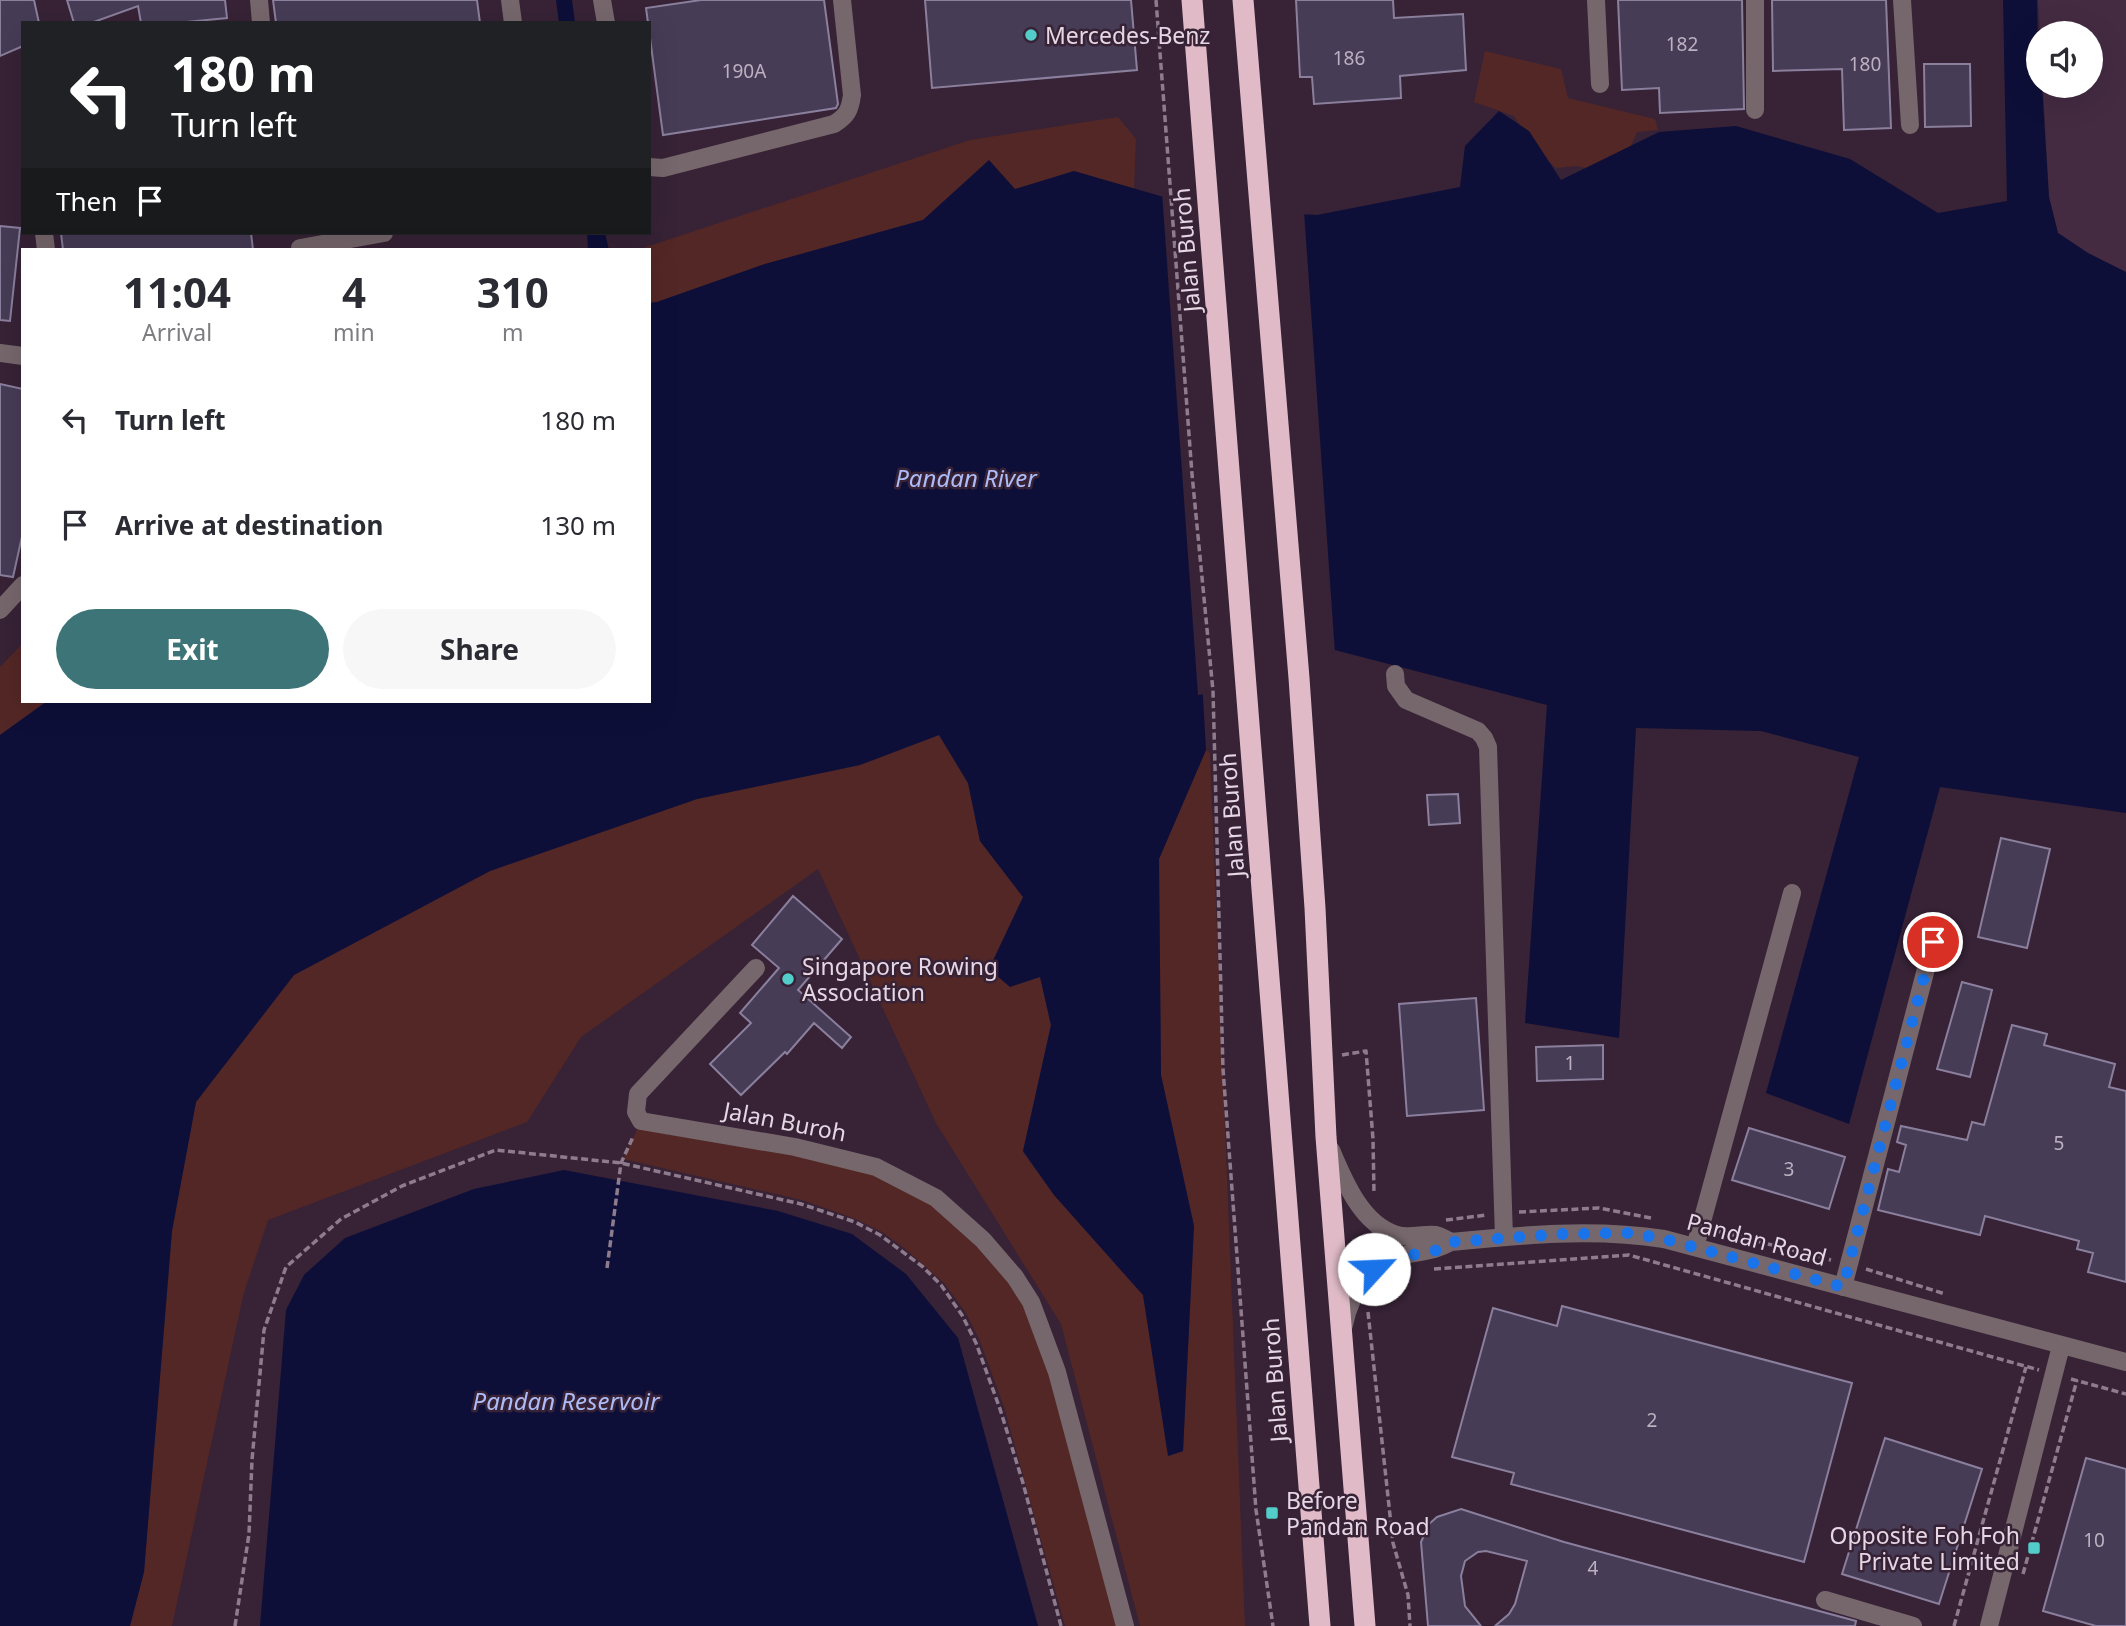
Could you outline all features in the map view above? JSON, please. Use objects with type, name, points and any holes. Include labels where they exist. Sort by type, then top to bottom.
[{"type":"highway","name":"Jalan Buroh","points":[[1192,0],[1320,1626]]},
{"type":"highway","points":[[1243,0],[1300,678],[1326,1137],[1365,1626]]},
{"type":"street","points":[[259,0],[260,21]]},
{"type":"street","points":[[510,0],[513,21]]},
{"type":"street","points":[[651,167],[663,168],[834,124],[846,117],[852,95],[842,0]]},
{"type":"street","points":[[1596,0],[1600,84]]},
{"type":"street","points":[[1755,0],[1755,110]]},
{"type":"street","points":[[1902,0],[1910,125]]},
{"type":"street","points":[[606,21],[607,1]]},
{"type":"street","points":[[299,244],[369,235]]},
{"type":"street","points":[[0,353],[21,356]]},
{"type":"street","points":[[0,610],[21,587]]},
{"type":"street","points":[[1395,674],[1396,686],[1406,700],[1478,731],[1488,747],[1504,1237]]},
{"type":"street","points":[[1695,1247],[1793,893]]},
{"type":"street","points":[[1843,1287],[1933,942]]},
{"type":"street","points":[[641,1121],[636,1112],[638,1094],[756,968]]},
{"type":"street","name":"Jalan Buroh","points":[[641,1121],[795,1147],[876,1167],[936,1198],[982,1240],[1015,1277],[1031,1302],[1057,1372],[1125,1626]]},
{"type":"street","name":"Pandan Road","points":[[1326,1137],[1350,1193],[1383,1228],[1397,1235],[1436,1235],[1451,1242]]},
{"type":"street","name":"Pandan Road","points":[[1343,1331],[1352,1297],[1374,1269],[1396,1258],[1438,1250],[1451,1242],[1504,1237],[1629,1233],[1695,1247],[2126,1362]]},
{"type":"street","points":[[1989,1626],[2061,1346]]},
{"type":"street","points":[[1825,1600],[1913,1626]]},
{"type":"path","points":[[1156,0],[1192,474],[1213,691],[1223,1069],[1256,1510],[1273,1626]]},
{"type":"path","points":[[1321,1059],[1366,1051],[1373,1139],[1374,1199]]},
{"type":"path","points":[[607,1268],[621,1163],[641,1121]]},
{"type":"path","points":[[236,1626],[249,1534],[252,1460],[264,1330],[286,1267],[341,1219],[402,1186],[496,1150],[621,1163],[801,1204],[880,1235],[923,1267],[941,1285],[962,1315],[976,1343],[1000,1409],[1061,1626]]},
{"type":"path","points":[[1429,1269],[1629,1255],[2126,1394]]},
{"type":"path","points":[[1371,1305],[1367,1314],[1393,1543],[1408,1595],[1410,1626]]},
{"type":"path","points":[[1954,1626],[2026,1367]]},
{"type":"path","points":[[2020,1586],[2077,1380]]},
{"type":"shaded area","points":[[2038,0],[2126,0],[2126,272],[2088,253],[2058,233],[2049,197],[2044,98],[2103,98],[2103,21],[2039,21]]},
{"type":"shaded area","points":[[1485,51],[1561,69],[1568,98],[1655,119],[1658,130],[1637,132],[1624,162],[1606,174],[1578,166],[1556,168],[1536,150],[1514,116],[1474,102]]},
{"type":"shaded area","points":[[1118,117],[1136,139],[1134,189],[1074,171],[1015,190],[989,161],[923,220],[765,264],[651,303],[651,248],[643,248],[970,140]]},
{"type":"shaded area","points":[[21,645],[21,703],[45,703],[0,735],[0,667]]},
{"type":"shaded area","points":[[939,735],[968,783],[980,841],[1023,897],[1051,1026],[1023,1152],[1054,1195],[1143,1295],[1169,1456],[1183,1451],[1194,1226],[1161,1075],[1159,859],[1206,750],[1210,753],[1245,1626],[1140,1626],[1061,1324],[936,1123],[818,869],[581,1037],[527,1122],[268,1220],[243,1296],[172,1626],[130,1626],[144,1572],[172,1231],[196,1102],[294,975],[490,871],[697,799],[860,765]]},
{"type":"shaded area","points":[[641,1121],[876,1167],[936,1198],[1031,1302],[1125,1626],[1065,1626],[1004,1407],[980,1341],[966,1313],[944,1283],[882,1232],[856,1219],[802,1200],[623,1159]]},
{"type":"water","points":[[556,0],[572,0],[575,21],[559,21]]},
{"type":"water","name":"Pandan River","points":[[2003,0],[2037,0],[2037,21],[2026,21],[2026,98],[2043,98],[2049,197],[2058,233],[2088,253],[2126,272],[2126,813],[1940,787],[1849,1124],[1766,1093],[1859,757],[1761,731],[1636,728],[1619,1038],[1525,1023],[1547,705],[1238,625],[1201,664],[1206,750],[1159,859],[1161,1075],[1194,1226],[1183,1451],[1168,1456],[1143,1295],[1054,1195],[1023,1151],[1051,1025],[1040,977],[1010,987],[989,969],[1023,897],[980,841],[968,783],[939,735],[860,765],[697,799],[490,871],[294,975],[196,1102],[172,1231],[144,1572],[130,1626],[0,1626],[0,735],[45,703],[651,703],[651,303],[765,264],[923,220],[989,160],[1015,189],[1074,171],[1205,209],[1317,215],[1460,187],[1465,146],[1499,111],[1529,131],[1561,180],[1659,132],[1736,126],[1850,159],[1938,213],[2007,201]]},
{"type":"water","points":[[587,235],[605,235],[609,248],[588,248]]},
{"type":"water","name":"Pandan Reservoir","points":[[564,1170],[778,1211],[852,1234],[906,1274],[958,1338],[1038,1626],[260,1626],[286,1310],[304,1275],[345,1238],[474,1189]]},
{"type":"pier","points":[[1162,193],[1205,206],[1304,211],[1335,653],[1239,628],[1204,666],[1206,694],[1198,695]]},
{"type":"building","points":[[0,0],[34,0],[39,21],[21,21],[21,47],[0,56]]},
{"type":"building","points":[[67,0],[225,0],[227,18],[141,21],[138,6],[97,21],[73,21]]},
{"type":"building","points":[[273,0],[477,0],[480,21],[276,21]]},
{"type":"building","points":[[701,0],[824,0],[838,104],[836,108],[663,135],[651,45],[651,21],[648,21],[646,8]]},
{"type":"building","name":"Mercedes-Benz","points":[[925,0],[1131,0],[1137,70],[932,88]]},
{"type":"building","points":[[1296,0],[1393,0],[1394,18],[1463,14],[1466,70],[1400,76],[1401,98],[1314,104],[1312,77],[1300,77]]},
{"type":"building","points":[[1618,0],[1742,0],[1744,109],[1660,113],[1659,88],[1622,90]]},
{"type":"building","points":[[1772,0],[1886,0],[1891,128],[1844,130],[1842,69],[1773,71]]},
{"type":"building","points":[[1924,64],[1970,64],[1971,126],[1925,127]]},
{"type":"building","points":[[0,226],[20,228],[10,321],[0,320]]},
{"type":"building","points":[[61,235],[251,235],[253,248],[63,248]]},
{"type":"building","points":[[0,384],[21,389],[21,541],[13,577],[0,575]]},
{"type":"building","points":[[1458,794],[1460,823],[1429,825],[1427,795]]},
{"type":"building","points":[[2001,838],[2050,849],[2027,948],[1978,937]]},
{"type":"building","name":"Singapore Rowing Association","points":[[793,896],[842,939],[798,990],[851,1037],[842,1048],[814,1023],[787,1054],[785,1052],[741,1095],[710,1064],[751,1023],[740,1013],[779,968],[752,945]]},
{"type":"building","points":[[1962,982],[1992,990],[1970,1077],[1937,1069]]},
{"type":"building","points":[[1476,998],[1484,1110],[1407,1116],[1399,1004]]},
{"type":"building","points":[[2012,1025],[2047,1034],[2044,1045],[2115,1064],[2109,1087],[2126,1091],[2126,1282],[2088,1272],[2093,1253],[2077,1249],[2079,1241],[1985,1216],[1980,1235],[1878,1210],[1888,1169],[1899,1172],[1906,1145],[1897,1142],[1901,1126],[1967,1140],[1972,1122],[1984,1125]]},
{"type":"building","points":[[1603,1045],[1603,1079],[1537,1081],[1536,1047]]},
{"type":"building","points":[[1749,1128],[1845,1157],[1829,1209],[1732,1180]]},
{"type":"building","points":[[1562,1306],[1852,1383],[1804,1562],[1511,1484],[1514,1473],[1452,1457],[1493,1308],[1557,1326]]},
{"type":"building","points":[[1885,1438],[1982,1469],[1939,1604],[1842,1574]]},
{"type":"building","points":[[2086,1458],[2126,1469],[2126,1626],[2096,1626],[2043,1611]]},
{"type":"building","points":[[1461,1509],[1564,1542],[1856,1621],[1855,1626],[1495,1626],[1509,1614],[1515,1604],[1527,1561],[1486,1551],[1478,1552],[1465,1561],[1461,1576],[1465,1606],[1481,1626],[1428,1626],[1421,1542],[1429,1524],[1437,1517]]},
{"type":"place","name":"Mercedes-Benz","points":[[1031,35]]},
{"type":"place","name":"Singapore Rowing Association","points":[[788,979]]},
{"type":"place","name":"Before Pandan Road","points":[[1272,1513]]},
{"type":"place","name":"Opposite Foh Foh Private Limited","points":[[2034,1548]]},
{"type":"route","points":[[1374,1269],[1408,1254],[1438,1250],[1451,1242],[1562,1234],[1629,1233],[1664,1239],[1843,1287],[1933,942]]}]
